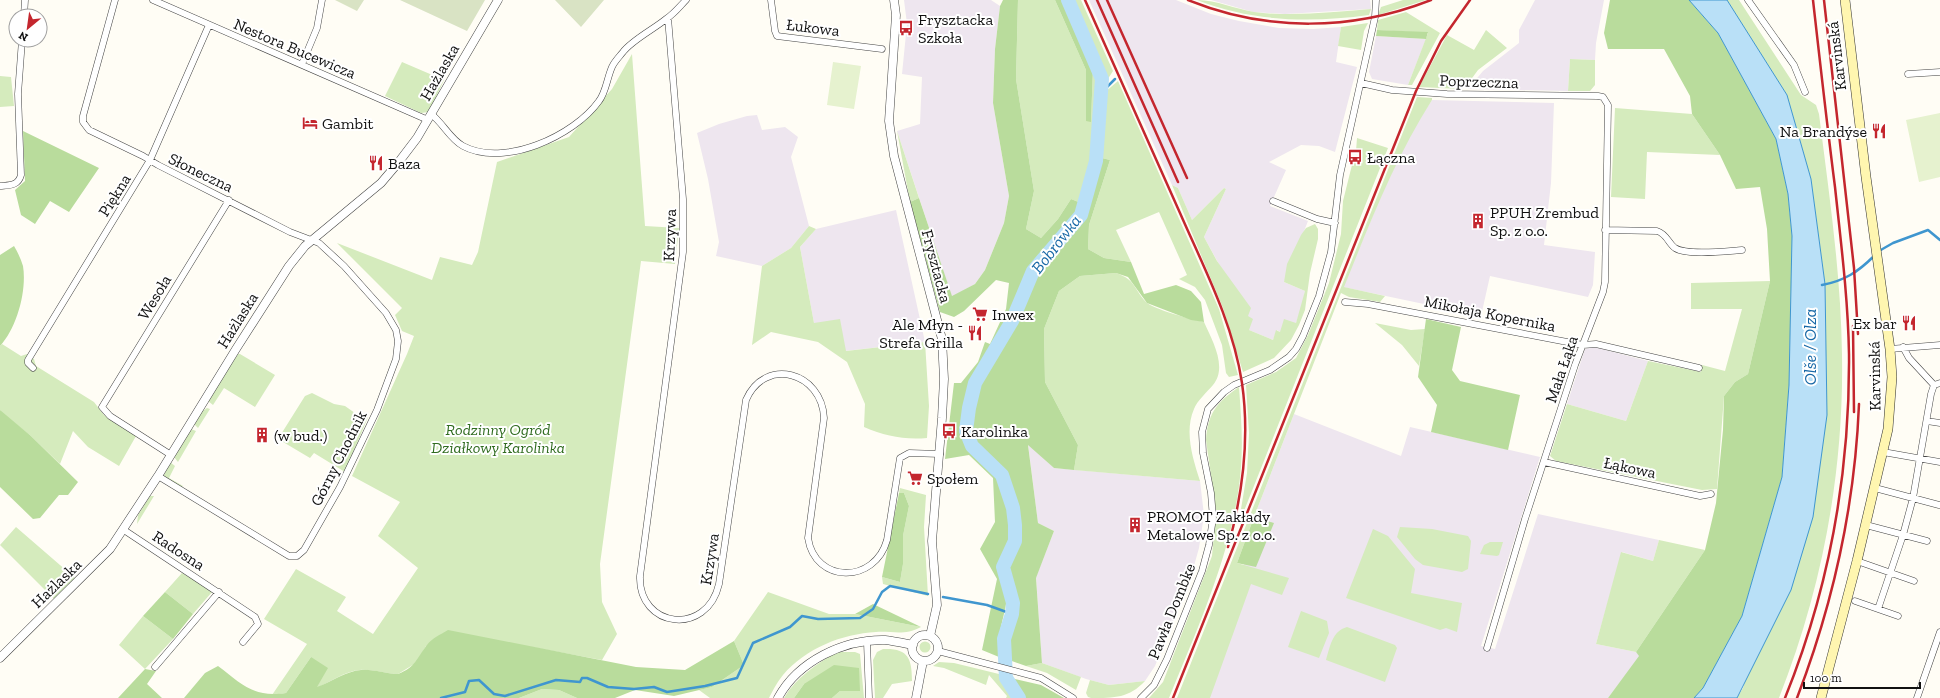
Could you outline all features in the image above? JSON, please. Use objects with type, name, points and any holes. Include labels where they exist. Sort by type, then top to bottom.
[{"type":"main road","name":"Karvinská","points":[[1821,698],[1866,525],[1883,452],[1891,407],[1892,377],[1890,349],[1878,267],[1845,0]]},
{"type":"street","name":"Słoneczna","points":[[115,0],[83,122],[89,130],[290,232],[311,240]]},
{"type":"street","name":"Nestora Bucewicza","points":[[153,0],[429,117]]},
{"type":"street","points":[[302,64],[317,28],[322,0]]},
{"type":"street","name":"Hażlaska","points":[[0,658],[97,563],[124,530],[280,279],[311,240],[381,182],[417,138],[498,0]]},
{"type":"street","points":[[429,117],[439,120],[454,139],[463,146],[478,152],[502,154],[548,141],[584,117],[599,101],[612,66],[624,50],[668,18],[686,0]]},
{"type":"street","name":"Łukowa","points":[[771,0],[777,36],[882,49]]},
{"type":"street","name":"Frysztacka","points":[[894,0],[896,15],[889,121],[894,156],[942,339],[944,379],[940,454],[932,541],[937,605],[930,636]]},
{"type":"street","points":[[1273,201],[1317,219],[1335,223],[1340,175],[1375,17],[1376,0]]},
{"type":"street","points":[[1748,0],[1794,65],[1805,92]]},
{"type":"street","name":"Krzywa","points":[[668,18],[683,199],[683,252],[640,576],[641,589],[646,601],[653,610],[660,615],[680,620],[692,618],[703,612],[715,598],[719,584],[732,485],[746,400],[756,385],[766,378],[784,375],[801,378],[812,386],[822,401],[824,418],[808,538],[815,556],[822,564],[832,570],[847,574],[857,572],[872,565],[880,558],[887,540],[899,460],[902,456],[915,453],[940,454]]},
{"type":"street","name":"Piękna","points":[[33,368],[28,364],[28,360],[150,160],[209,25]]},
{"type":"street","points":[[0,186],[15,185],[20,180],[21,175],[18,94],[21,48]]},
{"type":"street","points":[[1908,74],[1940,72]]},
{"type":"street","name":"Poprzeczna","points":[[1360,83],[1392,90],[1454,94],[1598,96]]},
{"type":"street","name":"Mała Łąka","points":[[1487,648],[1544,462],[1583,345],[1599,304],[1605,282],[1608,106],[1603,97],[1598,96]]},
{"type":"street","name":"Wesoła","points":[[171,455],[110,416],[102,407],[229,200]]},
{"type":"street","name":"Pawła Dombke","points":[[1141,698],[1154,685],[1167,658],[1202,571],[1209,545],[1213,518],[1211,493],[1203,453],[1202,432],[1208,409],[1229,389],[1270,370],[1280,364],[1296,349],[1319,296],[1331,252],[1335,223]]},
{"type":"street","points":[[1605,230],[1657,231],[1664,233],[1675,248],[1686,252],[1742,250]]},
{"type":"street","name":"Górny Chodnik","points":[[158,476],[289,556],[297,556],[304,550],[340,488],[377,410],[393,369],[398,341],[394,325],[386,313],[344,266],[319,243],[311,240]]},
{"type":"street","name":"Mikołaja Kopernika","points":[[1345,302],[1368,304],[1583,345],[1596,344],[1699,368]]},
{"type":"street","points":[[1890,349],[1940,345]]},
{"type":"street","points":[[1878,609],[1903,534],[1921,459],[1931,394],[1937,384],[1906,354],[1904,347]]},
{"type":"street","points":[[1927,421],[1940,423]]},
{"type":"street","points":[[1883,452],[1940,462]]},
{"type":"street","name":"Łąkowa","points":[[1544,462],[1700,496],[1711,494]]},
{"type":"street","points":[[1874,488],[1938,505]]},
{"type":"street","points":[[1866,525],[1927,541]]},
{"type":"street","name":"Radosna","points":[[124,530],[255,617],[258,624],[243,642]]},
{"type":"street","points":[[1857,561],[1914,581]]},
{"type":"street","points":[[155,667],[219,592]]},
{"type":"street","points":[[1855,601],[1898,616]]},
{"type":"street","points":[[1917,698],[1940,632]]},
{"type":"street","points":[[921,636],[930,636],[938,643],[938,651],[934,658],[924,661],[919,660],[913,654],[912,645],[921,636]]},
{"type":"street","points":[[778,698],[792,678],[815,660],[844,646],[885,640],[912,645]]},
{"type":"street","points":[[867,642],[869,698]]},
{"type":"street","points":[[938,651],[987,663],[1049,682],[1073,698]]},
{"type":"street","points":[[916,698],[924,661]]},
{"type":"shaded area","points":[[904,0],[991,0],[1000,6],[995,49],[993,103],[1009,196],[1004,223],[985,270],[975,284],[952,297],[897,131],[920,124],[922,77],[902,74],[907,24]]},
{"type":"shaded area","points":[[1089,0],[1176,0],[1211,14],[1239,21],[1279,28],[1313,29],[1341,27],[1336,62],[1357,67],[1335,152],[1319,146],[1301,145],[1269,162],[1286,170],[1270,206],[1308,221],[1284,282],[1305,291],[1304,300],[1296,323],[1280,332],[1277,330],[1273,340],[1249,330],[1248,317],[1204,237],[1226,189],[1224,188],[1192,220],[1178,188],[1172,185]]},
{"type":"shaded area","points":[[1211,0],[1370,0],[1371,9],[1285,14],[1253,12]]},
{"type":"shaded area","points":[[1535,0],[1604,0],[1596,43],[1595,60],[1570,59],[1568,91],[1468,89],[1483,71],[1519,43],[1519,30]]},
{"type":"shaded area","points":[[1376,36],[1426,39],[1408,85],[1372,79],[1369,72]]},
{"type":"shaded area","points":[[1432,100],[1554,103],[1551,183],[1544,245],[1595,252],[1593,285],[1588,297],[1490,276],[1481,316],[1343,287],[1384,189],[1413,129]]},
{"type":"shaded area","points":[[757,115],[762,130],[785,127],[798,137],[791,157],[809,226],[791,248],[762,266],[716,256],[719,242],[708,179],[697,133],[719,124],[747,116]]},
{"type":"shaded area","points":[[896,210],[925,342],[845,351],[814,323],[800,247],[816,229]]},
{"type":"shaded area","points":[[1594,347],[1648,361],[1626,421],[1567,404],[1585,349]]},
{"type":"shaded area","points":[[1294,414],[1401,456],[1410,427],[1540,457],[1481,646],[1495,649],[1538,514],[1659,540],[1653,561],[1622,552],[1596,644],[1636,652],[1640,656],[1608,698],[1198,698],[1243,566],[1273,523],[1254,517]]},
{"type":"shaded area","points":[[1028,444],[1054,468],[1200,481],[1204,515],[1199,548],[1190,580],[1155,666],[1145,681],[1109,685],[1086,679],[1042,663],[1036,577],[1054,531],[1038,523]]},
{"type":"green space","points":[[335,0],[364,0],[357,11]]},
{"type":"green space","points":[[400,0],[485,0],[467,31]]},
{"type":"green space","points":[[555,0],[604,0],[581,27]]},
{"type":"green space","points":[[1003,0],[1018,0],[1016,79],[1034,191],[1026,229],[1041,238],[1058,219],[1071,199],[1081,203],[1076,215],[1030,268],[1020,287],[1008,319],[970,380],[965,403],[964,432],[970,449],[1000,481],[1010,511],[1011,543],[998,563],[1006,581],[1007,590],[1006,605],[1000,632],[999,657],[982,650],[997,579],[980,549],[995,522],[993,478],[969,455],[945,459],[954,383],[961,383],[978,362],[985,342],[990,344],[1006,309],[1009,283],[996,280],[964,311],[954,317],[940,312],[910,202],[919,198],[952,296],[975,284],[985,270],[1004,223],[1009,196],[993,103],[995,49],[1000,6]]},
{"type":"green space","points":[[1018,0],[1055,0],[1086,70],[1086,121],[1091,121],[1093,68],[1099,82],[1096,132],[1090,170],[1081,203],[1071,199],[1058,219],[1041,238],[1026,229],[1034,191],[1016,79]]},
{"type":"green space","points":[[1055,0],[1063,0],[1093,68],[1091,122],[1086,121],[1086,70]]},
{"type":"green space","points":[[1074,0],[1081,0],[1113,71],[1104,85],[1103,69]]},
{"type":"green space","points":[[1197,0],[1212,1],[1247,11],[1283,14],[1312,14],[1371,9],[1369,15],[1347,18],[1304,20],[1282,19],[1239,13]]},
{"type":"green space","points":[[1403,0],[1426,0],[1378,15],[1381,7]]},
{"type":"green space","points":[[1610,0],[1689,0],[1718,33],[1776,139],[1788,194],[1792,236],[1789,385],[1782,477],[1742,616],[1703,688],[1694,698],[1608,698],[1639,656],[1636,652],[1705,550],[1716,503],[1723,430],[1724,396],[1735,382],[1748,374],[1770,281],[1767,229],[1760,187],[1736,189],[1720,155],[1692,114],[1690,96],[1664,49],[1608,49],[1604,33]]},
{"type":"green space","points":[[1727,0],[1739,0],[1801,95],[1816,105],[1819,114],[1837,264],[1841,325],[1842,399],[1834,487],[1818,573],[1794,657],[1779,698],[1737,698],[1743,688],[1827,415],[1825,284],[1811,179],[1787,95]]},
{"type":"green space","points":[[1406,12],[1440,33],[1412,85],[1408,85],[1428,33],[1377,30],[1378,20]]},
{"type":"green space","points":[[1368,23],[1364,31],[1361,50],[1338,46],[1341,27]]},
{"type":"green space","points":[[1377,30],[1428,32],[1426,39],[1376,36]]},
{"type":"green space","points":[[1486,30],[1507,48],[1478,70],[1467,85],[1461,89],[1419,87],[1447,35],[1474,50]]},
{"type":"green space","name":"Rodzinny Ogród Działkowy Karolinka","points":[[632,54],[645,226],[679,228],[675,264],[641,261],[600,564],[602,602],[617,634],[602,660],[498,641],[426,646],[416,663],[398,674],[370,670],[354,671],[317,688],[311,657],[286,693],[272,695],[307,644],[264,619],[296,569],[346,597],[337,611],[373,634],[418,568],[378,536],[400,502],[352,476],[414,336],[402,331],[395,315],[402,308],[337,243],[432,280],[440,257],[472,265],[478,252],[497,162],[569,137],[612,89]]},
{"type":"green space","points":[[1570,59],[1595,60],[1595,85],[1590,91],[1568,91]]},
{"type":"green space","points":[[402,62],[444,80],[429,112],[421,113],[385,96]]},
{"type":"green space","points":[[833,62],[861,66],[854,109],[827,105]]},
{"type":"green space","points":[[0,76],[11,77],[14,106],[0,107]]},
{"type":"green space","points":[[1118,81],[1219,309],[1238,375],[1229,377],[1226,373],[1222,345],[1205,300],[1195,287],[1179,279],[1187,275],[1159,212],[1116,230],[1131,262],[1104,258],[1088,249],[1089,225],[1110,160],[1102,158],[1105,92]]},
{"type":"green space","points":[[1417,97],[1432,98],[1432,100],[1406,145],[1395,168],[1344,287],[1385,296],[1380,302],[1349,297],[1341,293],[1237,563],[1289,578],[1282,595],[1251,584],[1210,698],[1177,698]]},
{"type":"green space","points":[[1615,108],[1692,114],[1720,155],[1647,152],[1645,199],[1611,197]]},
{"type":"green space","points":[[1940,113],[1940,177],[1919,182],[1906,120]]},
{"type":"green space","points":[[23,131],[99,168],[69,212],[50,201],[35,224],[21,215],[15,190],[25,181]]},
{"type":"green space","points":[[897,131],[919,198],[910,202]]},
{"type":"green space","points":[[1357,138],[1388,148],[1242,516],[1240,515],[1247,473],[1249,433],[1246,385],[1276,372],[1296,358],[1308,335],[1329,283],[1341,234],[1343,201],[1353,161],[1358,161],[1360,152],[1356,151]]},
{"type":"green space","points":[[1102,158],[1110,160],[1089,225],[1088,249],[1104,258],[1131,262],[1144,294],[1176,285],[1191,291],[1201,302],[1204,322],[1191,320],[1147,303],[1128,277],[1116,273],[1080,276],[1059,291],[1044,329],[1045,382],[1078,445],[1074,470],[1054,468],[1028,445],[1038,523],[1054,531],[1036,578],[1042,663],[1026,666],[1009,660],[1010,637],[1017,603],[1009,568],[1020,529],[1014,499],[1004,469],[980,447],[969,430],[973,403],[981,382],[1009,336],[1037,272],[1084,216]]},
{"type":"green space","points":[[1172,185],[1178,188],[1192,220],[1224,188],[1226,189],[1204,237],[1217,261],[1251,308],[1248,316],[1253,319],[1249,330],[1273,340],[1276,330],[1280,332],[1284,319],[1296,323],[1305,291],[1284,282],[1287,264],[1306,228],[1315,224],[1318,229],[1318,239],[1310,273],[1305,310],[1291,340],[1274,358],[1243,372],[1223,308]]},
{"type":"green space","points":[[809,226],[816,229],[800,247],[814,323],[840,319],[846,351],[925,342],[929,406],[927,438],[895,437],[864,427],[865,404],[847,362],[818,342],[771,332],[752,345],[762,266],[791,248]]},
{"type":"green space","points":[[14,246],[23,266],[24,276],[22,297],[16,319],[0,346],[0,255]]},
{"type":"green space","points":[[1116,273],[1131,282],[1150,305],[1174,314],[1204,322],[1214,345],[1219,362],[1217,378],[1195,406],[1190,427],[1191,445],[1200,481],[1074,470],[1078,445],[1045,382],[1044,329],[1059,291],[1080,276]]},
{"type":"green space","points":[[1770,281],[1748,374],[1735,382],[1724,396],[1717,489],[1702,490],[1556,461],[1550,456],[1567,404],[1626,421],[1648,361],[1701,372],[1702,365],[1725,371],[1742,309],[1691,309],[1691,283]]},
{"type":"green space","points":[[1426,319],[1461,327],[1452,370],[1460,381],[1520,395],[1508,450],[1431,432],[1437,405],[1418,377]]},
{"type":"green space","points":[[1375,323],[1411,330],[1425,329],[1419,366],[1402,345]]},
{"type":"green space","points":[[2,344],[21,356],[27,354],[34,359],[36,366],[94,402],[104,415],[136,436],[119,466],[88,447],[73,431],[60,464],[31,436],[2,413],[0,410],[0,346]]},
{"type":"green space","points":[[238,354],[275,375],[255,407],[224,388],[213,405],[208,401]]},
{"type":"green space","points":[[1239,387],[1242,456],[1238,495],[1224,555],[1203,614],[1169,698],[1149,698],[1163,682],[1212,556],[1216,511],[1206,440],[1207,431],[1212,415],[1219,403]]},
{"type":"green space","points":[[312,393],[334,404],[345,406],[362,418],[368,417],[345,472],[314,453],[310,458],[278,439],[305,396]]},
{"type":"green space","points":[[207,408],[210,409],[198,428],[194,424],[201,412]]},
{"type":"green space","points":[[0,410],[31,436],[78,482],[68,495],[59,495],[40,518],[33,519],[0,487]]},
{"type":"green space","points":[[191,429],[196,431],[178,462],[174,457]]},
{"type":"green space","points":[[170,462],[175,466],[169,478],[183,486],[181,488],[163,477]]},
{"type":"green space","points":[[900,488],[926,495],[924,527],[928,596],[883,584],[882,577],[900,582],[903,564],[903,536],[909,506],[904,493],[899,493]]},
{"type":"green space","points":[[899,493],[904,493],[909,506],[903,536],[903,564],[900,582],[882,577]]},
{"type":"green space","points":[[150,496],[154,496],[137,524],[138,515]]},
{"type":"green space","points":[[1254,517],[1274,523],[1256,567],[1237,563]]},
{"type":"green space","points":[[16,527],[75,578],[54,599],[0,545]]},
{"type":"green space","points":[[1400,527],[1432,529],[1468,536],[1471,541],[1468,569],[1462,572],[1423,565],[1415,559],[1397,537]]},
{"type":"green space","points":[[1373,529],[1388,536],[1415,569],[1411,593],[1462,603],[1457,632],[1446,628],[1440,630],[1346,598]]},
{"type":"green space","points":[[1659,540],[1705,550],[1636,652],[1596,644],[1621,552],[1653,561]]},
{"type":"green space","points":[[1490,542],[1503,542],[1499,555],[1480,554],[1484,545]]},
{"type":"green space","points":[[182,573],[208,588],[212,592],[193,614],[165,592]]},
{"type":"green space","points":[[165,592],[193,614],[173,639],[143,616]]},
{"type":"green space","points":[[768,592],[829,614],[855,614],[921,627],[904,632],[863,633],[825,644],[802,657],[792,665],[781,677],[769,698],[710,698],[699,690],[712,687],[744,665],[734,641]]},
{"type":"green space","points":[[873,604],[921,627],[855,614]]},
{"type":"green space","points":[[1301,611],[1327,621],[1329,633],[1319,658],[1288,647]]},
{"type":"green space","points":[[143,616],[173,639],[145,669],[119,645]]},
{"type":"green space","points":[[1347,627],[1395,645],[1397,648],[1385,682],[1326,660],[1332,640],[1338,632]]},
{"type":"green space","points":[[448,630],[636,667],[685,670],[734,641],[744,665],[712,687],[674,696],[635,690],[615,698],[577,698],[559,690],[542,689],[519,698],[184,698],[205,673],[218,666],[241,684],[249,688],[256,691],[275,694],[286,693],[311,657],[328,668],[317,687],[344,674],[361,670],[398,674],[409,668],[415,662],[431,640]]},
{"type":"green space","points":[[925,641],[929,643],[931,647],[929,651],[925,653],[921,651],[919,647],[921,643]]},
{"type":"green space","points":[[883,649],[898,650],[907,656],[911,666],[912,681],[892,684],[883,698],[875,698],[873,660],[877,652]]},
{"type":"green space","points":[[837,652],[855,652],[860,654],[864,698],[832,698],[840,691],[860,691],[804,684],[794,698],[784,698],[801,677]]},
{"type":"green space","points":[[939,662],[954,663],[999,674],[1014,698],[1006,698],[1007,696],[989,675],[986,685],[944,668],[933,666]]},
{"type":"green space","points":[[1042,663],[1081,677],[1076,690],[1047,673],[1026,666]]},
{"type":"green space","points":[[834,665],[859,668],[860,691],[840,691],[832,698],[794,698],[804,684]]},
{"type":"green space","points":[[145,669],[156,671],[147,684],[162,698],[118,698]]},
{"type":"green space","points":[[1011,678],[1041,685],[1064,698],[1024,698]]},
{"type":"green space","points":[[1090,680],[1109,685],[1145,681],[1133,691],[1121,696],[1091,698],[1088,697],[1086,693]]},
{"type":"green space","points":[[542,689],[559,690],[577,698],[519,698]]},
{"type":"water","name":"Olše / Olza","points":[[1689,0],[1727,0],[1787,95],[1811,179],[1825,284],[1827,415],[1813,517],[1791,590],[1737,698],[1694,698],[1703,688],[1742,616],[1782,477],[1789,385],[1792,236],[1788,194],[1776,139],[1718,33]]},
{"type":"waterway","name":"Bobrówka","points":[[1019,698],[1006,678],[1004,639],[1012,614],[1013,603],[1003,567],[1015,541],[1013,508],[1002,475],[972,446],[966,431],[969,408],[975,383],[1012,321],[1033,271],[1081,215],[1096,161],[1102,79],[1068,0]]},
{"type":"waterway","points":[[1101,93],[1115,79]]},
{"type":"waterway","points":[[1879,251],[1893,243],[1928,230],[1940,240]]},
{"type":"waterway","points":[[1822,285],[1837,281],[1850,275],[1874,256]]},
{"type":"waterway","points":[[441,698],[465,692],[469,681],[479,680],[494,694],[505,696],[556,680],[580,682],[582,678],[587,678],[608,687],[634,689],[654,687],[667,692],[705,686],[737,678],[753,643],[790,627],[802,616],[818,619],[860,618],[873,609],[882,592],[890,586],[928,594]]},
{"type":"waterway","points":[[943,597],[987,605],[1012,614]]},
{"type":"railway","points":[[1085,0],[1217,296],[1238,361],[1244,404],[1244,466],[1238,506],[1228,547]]},
{"type":"railway","points":[[1097,0],[1178,182]]},
{"type":"railway","points":[[1107,0],[1187,178]]},
{"type":"railway","points":[[1188,0],[1248,18],[1310,24],[1371,18],[1431,0]]},
{"type":"railway","points":[[1173,698],[1416,91],[1441,41],[1470,0]]},
{"type":"railway","points":[[1785,698],[1814,615],[1825,572],[1841,486],[1846,442],[1848,398],[1849,354],[1844,270],[1813,0]]},
{"type":"railway","points":[[1824,0],[1854,268],[1858,334]]},
{"type":"railway","points":[[1853,326],[1854,412]]},
{"type":"railway","points":[[1797,698],[1821,627],[1840,554],[1853,479],[1859,404]]},
{"type":"place","name":"Frysztacka Szkoła","points":[[906,28]]},
{"type":"place","name":"Gambit","points":[[310,123]]},
{"type":"place","name":"Na Brandýse","points":[[1879,131]]},
{"type":"place","name":"Łączna","points":[[1355,157]]},
{"type":"place","name":"Baza","points":[[376,163]]},
{"type":"place","name":"PPUH Zrembud Sp. z o.o.","points":[[1478,221]]},
{"type":"place","name":"Inwex","points":[[980,314]]},
{"type":"place","name":"Ex bar","points":[[1909,323]]},
{"type":"place","name":"Ale Młyn - Strefa Grilla","points":[[975,333]]},
{"type":"place","name":"Karolinka","points":[[949,431]]},
{"type":"place","name":"(w bud.)","points":[[262,435]]},
{"type":"place","name":"Społem","points":[[915,478]]},
{"type":"place","name":"PROMOT Zakłady Metalowe Sp. z o.o.","points":[[1135,525]]}]
